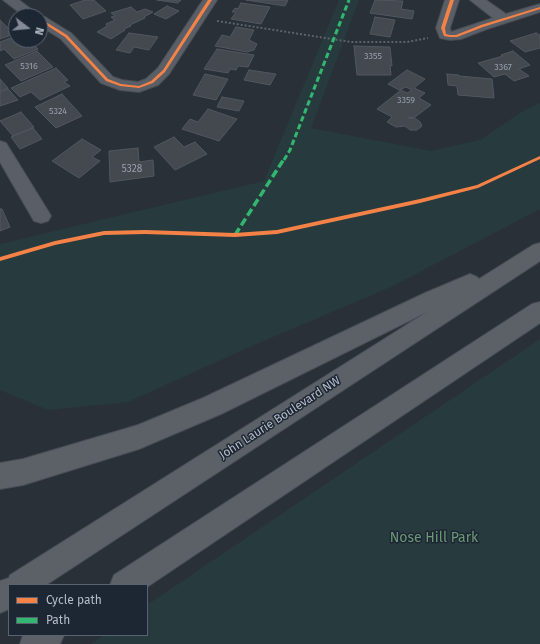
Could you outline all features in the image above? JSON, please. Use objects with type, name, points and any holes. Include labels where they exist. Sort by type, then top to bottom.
[{"type":"main road","points":[[0,476],[23,472],[139,437],[212,406],[432,299],[534,254]]},
{"type":"main road","name":"John Laurie Boulevard NW","points":[[22,584],[534,254]]},
{"type":"main road","points":[[126,584],[540,311]]},
{"type":"main road","points":[[35,644],[47,636]]},
{"type":"street","points":[[10,0],[22,8]]},
{"type":"street","points":[[48,25],[66,36],[107,80],[120,85],[139,87],[152,82],[164,71],[210,0]]},
{"type":"street","points":[[452,0],[443,28],[445,35],[456,36],[540,8]]},
{"type":"street","points":[[477,0],[504,19]]},
{"type":"street","points":[[0,147],[22,187],[41,216]]},
{"type":"path","points":[[198,18],[351,42],[408,42],[445,35]]},
{"type":"green space","points":[[339,0],[359,0],[311,128],[431,151],[480,140],[523,111],[540,103],[540,209],[393,286],[245,349],[128,402],[48,410],[0,390],[0,244],[264,181]]},
{"type":"green space","name":"Nose Hill Park","points":[[540,339],[540,644],[91,644],[103,636],[148,636],[148,604]]},
{"type":"building","points":[[85,0],[94,0],[106,11],[83,19],[70,5]]},
{"type":"building","points":[[157,0],[181,0],[178,3]]},
{"type":"building","points":[[246,0],[288,0],[285,6]]},
{"type":"building","points":[[375,0],[403,1],[401,9],[414,11],[412,19],[370,13]]},
{"type":"building","points":[[241,3],[270,7],[261,24],[231,19],[236,12],[232,12],[235,8],[238,9]]},
{"type":"building","points":[[167,6],[179,11],[166,19],[154,14]]},
{"type":"building","points":[[131,7],[137,12],[145,9],[153,12],[144,17],[145,18],[130,25],[131,26],[124,29],[125,30],[111,39],[97,32],[107,26],[106,24],[115,20],[111,17],[115,16],[111,13]]},
{"type":"building","points":[[375,17],[395,20],[390,37],[370,34]]},
{"type":"building","points":[[0,20],[8,28],[8,36],[0,39]]},
{"type":"building","points":[[236,27],[254,30],[249,40],[257,44],[254,50],[247,52],[215,46],[222,35],[230,37]]},
{"type":"building","points":[[129,33],[158,37],[149,50],[134,47],[130,53],[116,50]]},
{"type":"building","points":[[536,33],[540,35],[540,48],[525,52],[510,41]]},
{"type":"building","points":[[8,39],[8,48],[38,49],[14,59],[4,49],[0,51],[0,42]]},
{"type":"building","points":[[354,46],[390,47],[392,66],[390,65],[391,75],[357,75]]},
{"type":"building","points":[[217,49],[254,55],[248,67],[238,66],[236,70],[230,69],[228,73],[204,69]]},
{"type":"building","points":[[37,51],[53,67],[21,81],[5,65]]},
{"type":"building","points":[[513,51],[530,65],[519,69],[529,76],[514,81],[505,74],[494,77],[478,63],[503,56],[501,55]]},
{"type":"building","points":[[56,68],[68,80],[64,82],[70,86],[40,100],[31,92],[20,97],[11,88]]},
{"type":"building","points":[[249,70],[276,74],[270,85],[244,80]]},
{"type":"building","points":[[407,70],[425,79],[414,88],[425,93],[419,98],[431,105],[415,117],[408,118],[415,118],[420,122],[422,126],[417,130],[410,130],[405,126],[396,127],[387,122],[392,117],[377,109],[401,90],[407,93],[412,90],[406,87],[399,90],[388,84]]},
{"type":"building","points":[[205,74],[228,79],[216,100],[193,95]]},
{"type":"building","points":[[447,74],[492,79],[494,98],[458,95],[457,86],[448,85]]},
{"type":"building","points":[[0,79],[8,88],[0,91]]},
{"type":"building","points":[[8,89],[18,100],[0,106],[0,92]]},
{"type":"building","points":[[62,94],[82,116],[56,128],[35,107]]},
{"type":"building","points":[[222,97],[244,101],[239,111],[217,107]]},
{"type":"building","points":[[208,109],[237,119],[219,141],[182,129],[190,119],[198,122]]},
{"type":"building","points":[[21,112],[34,127],[13,136],[0,121]]},
{"type":"building","points":[[33,128],[42,139],[20,149],[11,137]]},
{"type":"building","points":[[174,137],[184,147],[195,142],[207,154],[175,170],[154,147]]},
{"type":"building","points":[[82,139],[101,150],[92,157],[100,161],[79,178],[52,161]]},
{"type":"building","points":[[138,148],[139,162],[153,160],[154,176],[110,182],[109,151]]},
{"type":"building","points":[[0,209],[2,209],[10,227],[0,231]]},
{"type":"marked path","points":[[235,235],[290,150],[349,0]]},
{"type":"cycle path","points":[[48,25],[66,36],[107,80],[120,85],[139,87],[152,82],[164,71],[210,0]]},
{"type":"cycle path","points":[[452,0],[443,28],[445,35],[450,36],[456,36],[482,26],[540,8]]},
{"type":"cycle path","points":[[0,259],[55,243],[104,233],[145,232],[235,235],[277,232],[420,201],[478,186],[540,157]]}]
